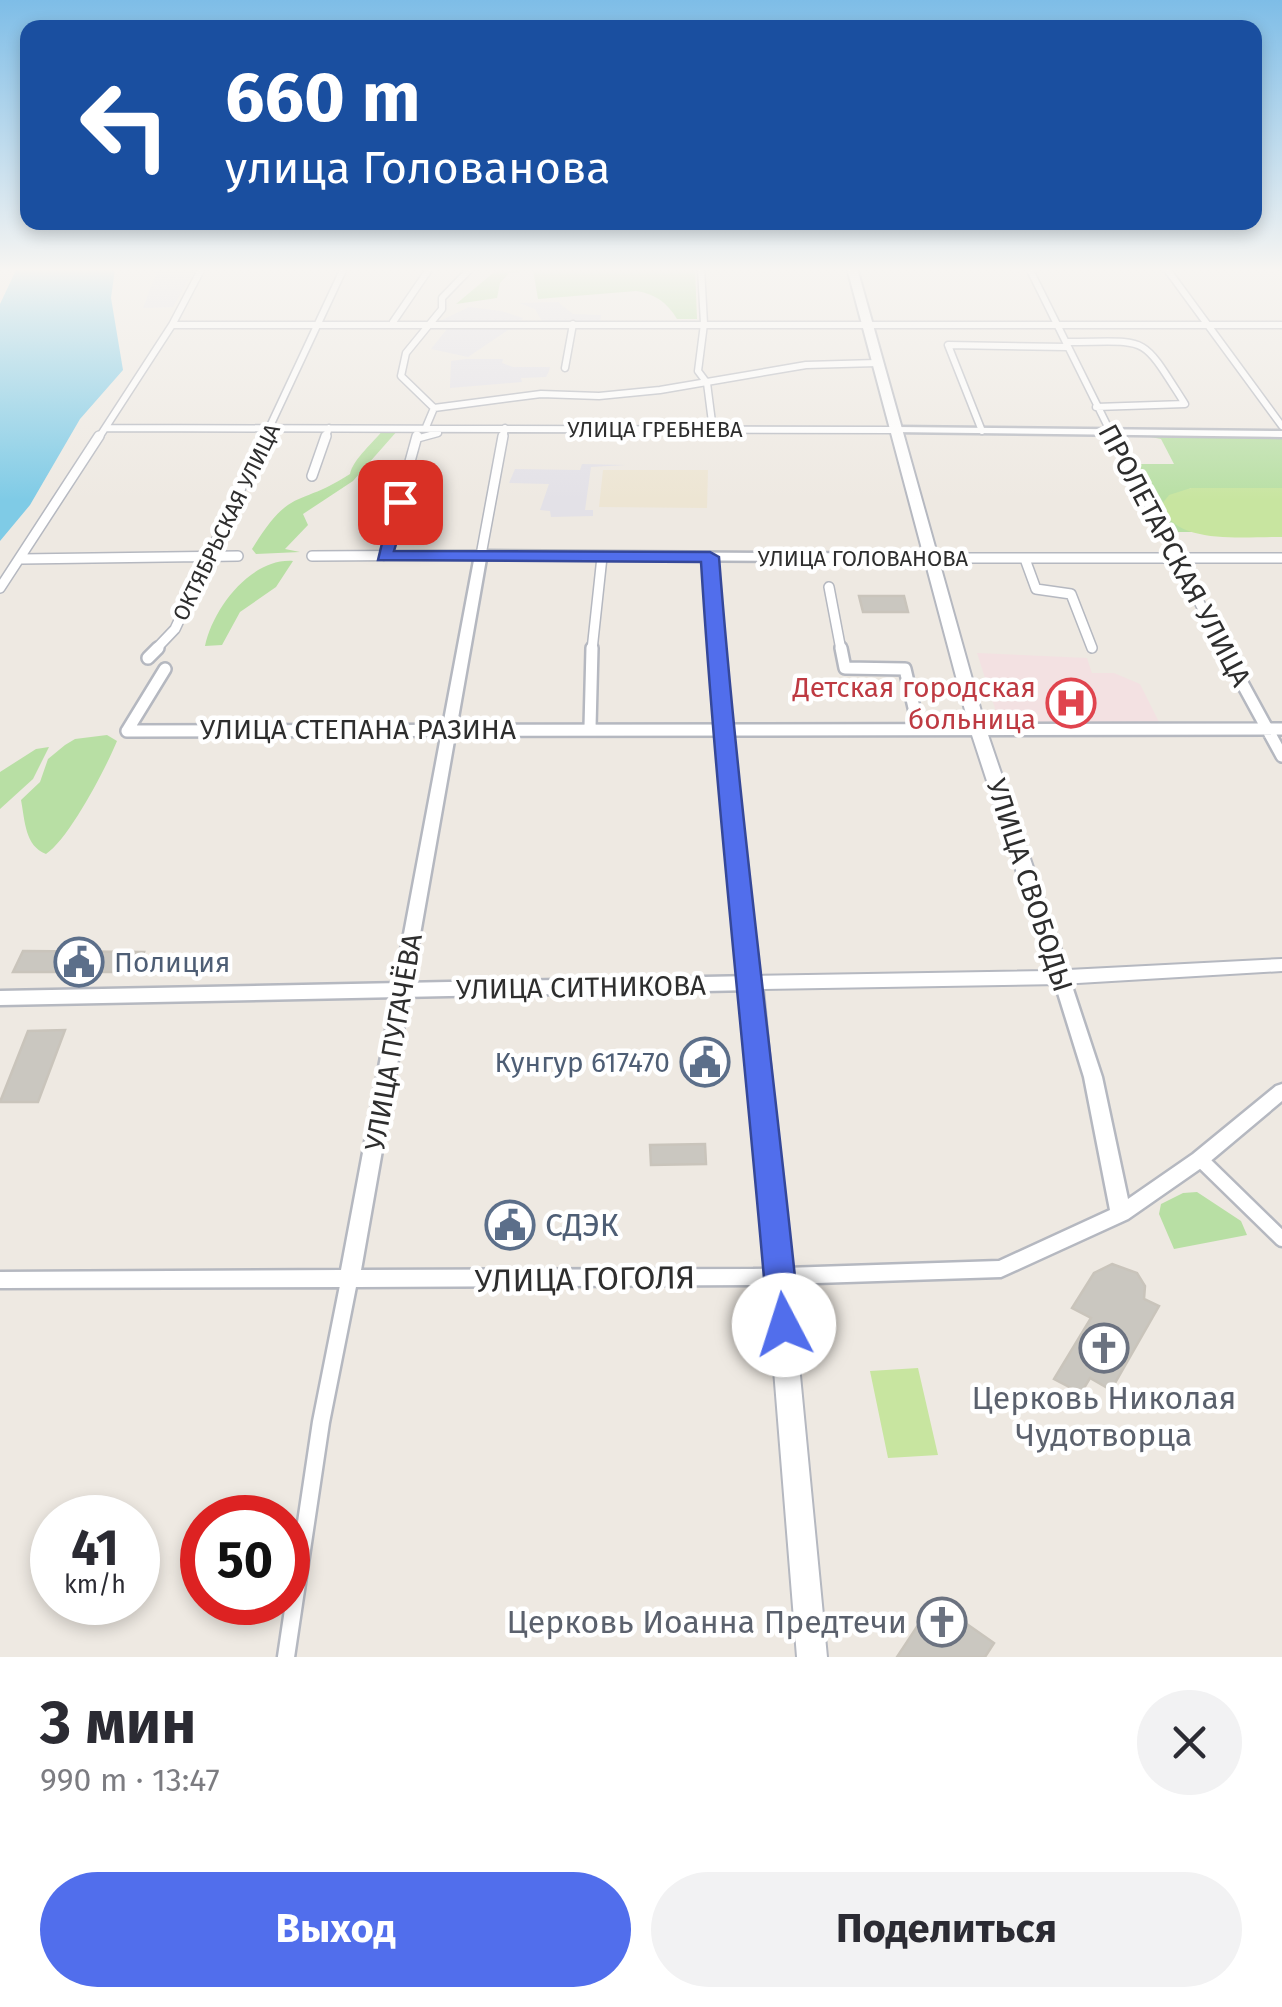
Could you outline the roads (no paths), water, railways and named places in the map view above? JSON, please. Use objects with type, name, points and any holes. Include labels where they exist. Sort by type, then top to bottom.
[{"type":"main road","name":"УЛИЦА СВОБОДЫ","points":[[872,345],[978,730],[1061,977]]},
{"type":"main road","name":"УЛИЦА СИТНИКОВА","points":[[752,982],[1061,977],[1282,965]]},
{"type":"main road","points":[[752,982],[812,1657]]},
{"type":"street","points":[[0,588],[158,345]]},
{"type":"street","name":"ОКТЯБРЬСКАЯ УЛИЦА","points":[[148,658],[175,629],[311,345]]},
{"type":"street","points":[[412,345],[406,353],[401,376],[434,408]]},
{"type":"street","points":[[564,368],[569,345]]},
{"type":"street","points":[[701,345],[698,371],[707,382],[713,430]]},
{"type":"street","points":[[948,345],[982,431]]},
{"type":"street","name":"ПРОЛЕТАРСКАЯ УЛИЦА","points":[[1067,345],[1096,407],[1114,433],[1174,560],[1282,756]]},
{"type":"street","name":"ПРОЛЕТАРСКАЯ УЛИЦА","points":[[1096,407],[1185,404],[1145,345]]},
{"type":"street","points":[[1218,345],[1282,430]]},
{"type":"street","points":[[434,408],[542,394],[599,396],[806,365],[877,363]]},
{"type":"street","points":[[426,427],[434,408]]},
{"type":"street","name":"УЛИЦА ГРЕБНЕВА","points":[[106,428],[1114,433],[1282,430]]},
{"type":"street","points":[[312,476],[329,428]]},
{"type":"street","points":[[384,556],[417,436],[450,428]]},
{"type":"street","name":"УЛИЦА ПУГАЧЁВА","points":[[286,1657],[320,1422],[402,992],[446,728],[505,428]]},
{"type":"street","points":[[21,559],[238,556]]},
{"type":"street","name":"УЛИЦА ГОЛОВАНОВА","points":[[312,556],[1282,558]]},
{"type":"street","points":[[590,728],[592,633],[602,557]]},
{"type":"street","points":[[710,557],[722,726],[752,982]]},
{"type":"street","points":[[1025,560],[1036,589],[1070,594],[1092,648]]},
{"type":"street","points":[[829,587],[845,668],[905,669],[919,729]]},
{"type":"street","name":"УЛИЦА СТЕПАНА РАЗИНА","points":[[164,669],[127,731],[722,726],[1282,729]]},
{"type":"street","name":"УЛИЦА СВОБОДЫ","points":[[1061,977],[1093,1077],[1121,1214]]},
{"type":"street","name":"УЛИЦА СИТНИКОВА","points":[[0,998],[752,982]]},
{"type":"street","name":"УЛИЦА ГОГОЛЯ","points":[[0,1280],[349,1282],[780,1277],[1001,1269],[1121,1214],[1200,1159],[1282,1091]]},
{"type":"street","points":[[1200,1159],[1282,1239]]},
{"type":"water","points":[[0,345],[119,345],[123,370],[80,419],[30,505],[0,541]]},
{"type":"place","name":"Детская городская больница","points":[[1071,703]]},
{"type":"place","name":"Полиция","points":[[79,962]]},
{"type":"place","name":"Кунгур 617470","points":[[705,1062]]},
{"type":"place","name":"СДЭК","points":[[510,1225]]},
{"type":"place","name":"Церковь Николая Чудотворца","points":[[1104,1348]]},
{"type":"place","name":"Церковь Иоанна Предтечи","points":[[942,1622]]}]
